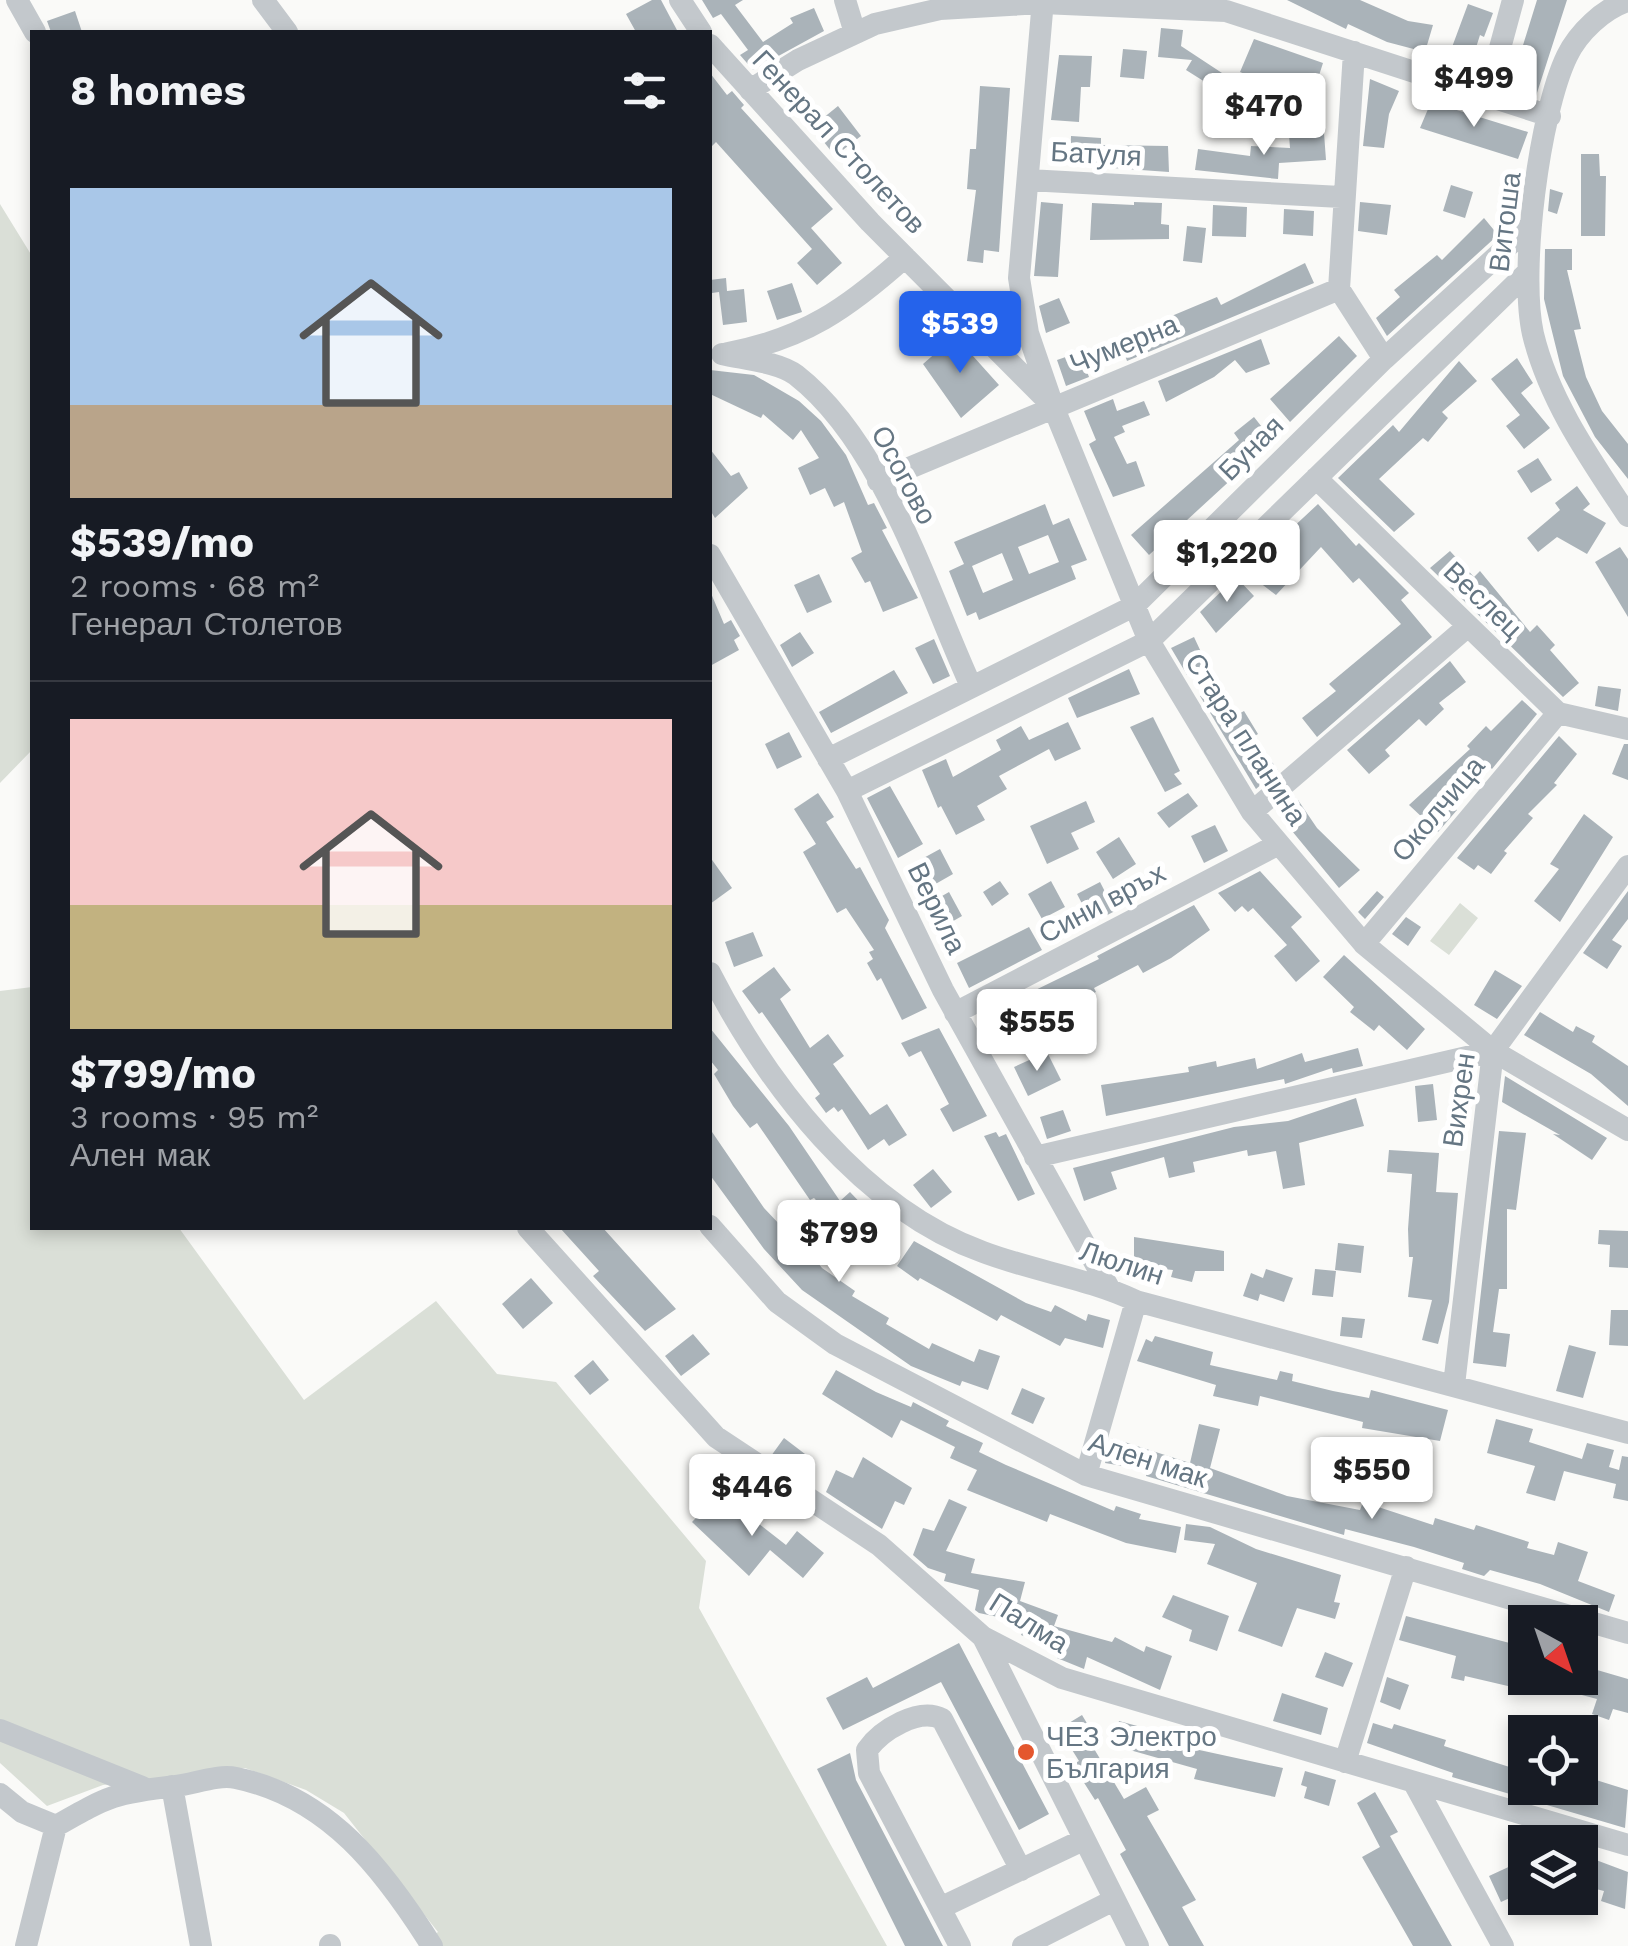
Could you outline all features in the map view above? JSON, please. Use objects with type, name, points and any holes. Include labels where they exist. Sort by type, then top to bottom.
[{"type":"street","points":[[17,0],[34,30]]},
{"type":"street","points":[[263,0],[286,30]]},
{"type":"street","points":[[680,0],[701,30]]},
{"type":"street","points":[[845,0],[854,33]]},
{"type":"street","points":[[1487,96],[1513,0]]},
{"type":"street","name":"Витоша","points":[[1628,1],[1592,24],[1567,56],[1550,116],[1526,274],[1534,336],[1571,430],[1628,516]]},
{"type":"street","points":[[750,90],[798,60],[875,24],[940,9],[1043,2],[1226,6],[1550,116]]},
{"type":"street","name":"Стара планина","points":[[1043,2],[1019,278],[1028,332],[1053,406],[1149,641],[1252,812],[1364,944],[1493,1050],[1628,1130]]},
{"type":"street","name":"Генерал Столетов","points":[[712,46],[905,257],[1053,406]]},
{"type":"street","points":[[1354,52],[1341,198],[1338,288],[1384,358]]},
{"type":"street","name":"Батуля","points":[[1028,180],[1341,198]]},
{"type":"street","name":"Буная","points":[[828,759],[1134,606],[1384,358],[1531,225]]},
{"type":"street","points":[[716,354],[767,346],[810,330],[905,257]]},
{"type":"street","points":[[847,790],[1149,641],[1526,274]]},
{"type":"street","name":"Чумерна","points":[[878,480],[1338,288]]},
{"type":"street","name":"Осогово","points":[[716,354],[793,372],[843,422],[878,480],[970,686]]},
{"type":"street","name":"Веслец","points":[[1316,478],[1558,713],[1628,730]]},
{"type":"street","name":"Верила","points":[[712,558],[847,790],[955,1014],[1108,1288]]},
{"type":"street","points":[[1252,812],[1467,627]]},
{"type":"street","name":"Околчица","points":[[1364,944],[1558,713]]},
{"type":"street","name":"Сини връх","points":[[955,1014],[1277,845]]},
{"type":"street","name":"Вихрен","points":[[1454,1385],[1493,1050],[1628,866]]},
{"type":"street","name":"Люлин","points":[[712,981],[720,1011],[807,1119],[866,1178],[924,1224],[981,1252],[1108,1288],[1136,1301],[1628,1433]]},
{"type":"street","points":[[1035,1157],[1493,1050]]},
{"type":"street","name":"Ален мак","points":[[712,1228],[778,1302],[835,1344],[1086,1475],[1628,1633]]},
{"type":"street","name":"Палма","points":[[530,1230],[716,1437],[879,1545],[983,1637],[1062,1678],[1628,1845]]},
{"type":"street","points":[[1086,1475],[1136,1301]]},
{"type":"street","points":[[1344,1762],[1406,1566]]},
{"type":"street","points":[[983,1637],[1138,1946]]},
{"type":"street","points":[[960,1946],[869,1772],[868,1750],[882,1734],[924,1714],[942,1719],[1021,1870]]},
{"type":"street","points":[[0,1730],[142,1787]]},
{"type":"street","points":[[26,1946],[56,1826],[110,1794],[233,1777],[311,1805],[344,1832],[397,1891],[432,1946]]},
{"type":"street","points":[[1414,1783],[1503,1946]]},
{"type":"street","points":[[172,1786],[201,1946]]},
{"type":"street","points":[[0,1794],[22,1812],[56,1826]]},
{"type":"street","points":[[940,1908],[1084,1840]]},
{"type":"street","points":[[1023,1946],[1114,1900]]},
{"type":"shaded area","points":[[0,204],[30,253],[30,752],[0,783]]},
{"type":"shaded area","points":[[1460,903],[1478,918],[1449,955],[1430,941]]},
{"type":"shaded area","points":[[30,987],[30,1230],[180,1230],[304,1400],[436,1301],[497,1374],[556,1382],[706,1561],[699,1608],[887,1946],[418,1946],[438,1932],[344,1813],[306,1790],[245,1768],[103,1785],[47,1806],[0,1763],[0,991]]},
{"type":"building","points":[[652,0],[661,0],[677,30],[635,30],[626,14]]},
{"type":"building","points":[[702,0],[743,0],[735,5],[763,42],[793,23],[790,18],[814,8],[824,31],[753,70],[740,55],[748,50],[721,14],[713,18]]},
{"type":"building","points":[[1287,0],[1360,0],[1408,21],[1433,25],[1425,52],[1387,42],[1348,24],[1346,29]]},
{"type":"building","points":[[1537,0],[1567,0],[1536,96],[1510,87]]},
{"type":"building","points":[[1468,4],[1493,13],[1484,37],[1480,35],[1468,73],[1445,66]]},
{"type":"building","points":[[75,11],[81,30],[50,30],[47,21]]},
{"type":"building","points":[[1161,28],[1183,30],[1181,46],[1222,73],[1213,87],[1186,70],[1192,60],[1158,57]]},
{"type":"building","points":[[1254,39],[1323,63],[1314,91],[1271,78],[1269,84],[1240,72]]},
{"type":"building","points":[[1123,49],[1147,51],[1144,79],[1120,77]]},
{"type":"building","points":[[1059,55],[1092,56],[1090,87],[1081,87],[1079,122],[1051,120]]},
{"type":"building","points":[[712,76],[727,95],[732,91],[744,105],[741,108],[833,209],[811,228],[842,263],[817,285],[797,263],[812,249],[716,142],[712,146]]},
{"type":"building","points":[[1370,79],[1399,91],[1389,114],[1384,148],[1363,146]]},
{"type":"building","points":[[980,86],[1010,88],[999,252],[984,250],[983,263],[967,261],[976,190],[967,189],[970,149],[976,149]]},
{"type":"building","points":[[1431,102],[1528,132],[1518,159],[1420,128]]},
{"type":"building","points":[[838,106],[861,136],[835,156],[812,127]]},
{"type":"building","points":[[1324,133],[1326,160],[1279,163],[1278,179],[1195,170],[1198,149],[1250,156],[1251,146],[1290,148],[1289,135]]},
{"type":"building","points":[[1071,136],[1101,138],[1101,145],[1168,146],[1169,172],[1070,165]]},
{"type":"building","points":[[1581,154],[1599,154],[1600,176],[1606,176],[1605,236],[1581,236]]},
{"type":"building","points":[[1451,185],[1473,192],[1465,218],[1443,211]]},
{"type":"building","points":[[1550,189],[1563,193],[1557,214],[1548,211]]},
{"type":"building","points":[[1041,202],[1063,204],[1058,277],[1034,276]]},
{"type":"building","points":[[1360,202],[1391,205],[1387,235],[1358,231]]},
{"type":"building","points":[[1092,203],[1162,203],[1161,224],[1169,225],[1169,239],[1090,240]]},
{"type":"building","points":[[1213,205],[1247,207],[1246,237],[1212,236]]},
{"type":"building","points":[[1284,209],[1314,211],[1313,236],[1283,234]]},
{"type":"building","points":[[1484,218],[1498,235],[1387,336],[1376,318],[1400,297],[1394,290],[1437,255],[1442,260]]},
{"type":"building","points":[[1187,226],[1206,228],[1202,263],[1183,261]]},
{"type":"building","points":[[1545,249],[1572,249],[1572,270],[1567,270],[1581,329],[1574,330],[1586,377],[1602,411],[1628,444],[1628,479],[1595,437],[1563,376],[1544,299]]},
{"type":"building","points":[[1305,263],[1314,283],[1127,361],[1119,338],[1217,297],[1221,305]]},
{"type":"building","points":[[726,278],[727,291],[744,289],[747,322],[723,325],[719,292],[712,293],[712,280]]},
{"type":"building","points":[[792,283],[802,312],[777,320],[767,291]]},
{"type":"building","points":[[1059,298],[1070,323],[1046,333],[1039,306]]},
{"type":"building","points":[[955,336],[999,385],[961,418],[923,364]]},
{"type":"building","points":[[1339,336],[1357,356],[1290,422],[1270,399]]},
{"type":"building","points":[[1261,339],[1270,364],[1246,373],[1235,360],[1214,377],[1166,402],[1158,381]]},
{"type":"building","points":[[1080,352],[1089,377],[1066,386],[1057,360]]},
{"type":"building","points":[[1517,358],[1533,383],[1521,393],[1550,428],[1524,449],[1506,426],[1520,415],[1491,379]]},
{"type":"building","points":[[1459,361],[1477,381],[1442,412],[1448,418],[1428,442],[1423,438],[1379,479],[1415,514],[1394,532],[1338,478],[1393,425],[1399,432]]},
{"type":"building","points":[[712,370],[754,375],[799,401],[821,421],[846,455],[868,505],[874,503],[887,528],[882,530],[918,598],[883,612],[870,581],[865,583],[851,558],[862,552],[844,502],[834,507],[825,488],[810,495],[798,468],[819,458],[801,430],[793,440],[763,414],[761,418],[712,395]]},
{"type":"building","points":[[1113,399],[1117,411],[1144,401],[1150,415],[1122,426],[1125,432],[1114,437],[1127,464],[1136,461],[1145,486],[1113,497],[1089,444],[1096,440],[1084,411]]},
{"type":"building","points":[[1254,417],[1273,441],[1149,555],[1131,535],[1239,440],[1234,433]]},
{"type":"building","points":[[712,452],[731,476],[739,472],[748,488],[715,518]]},
{"type":"building","points":[[1538,458],[1552,480],[1531,493],[1517,471]]},
{"type":"building","points":[[1577,486],[1590,504],[1583,510],[1606,523],[1587,554],[1557,537],[1538,552],[1527,538],[1560,510],[1555,503]]},
{"type":"building","points":[[1045,504],[1053,525],[1069,518],[1087,560],[1071,566],[1076,579],[979,620],[976,612],[967,616],[949,571],[964,564],[954,542]],"holes":[[[1048,535],[1059,562],[1029,574],[1018,547]],[[1002,553],[1013,580],[983,593],[972,566]]]},
{"type":"building","points":[[1318,504],[1356,546],[1359,543],[1409,593],[1401,600],[1432,637],[1317,737],[1302,718],[1336,691],[1329,684],[1401,624],[1359,578],[1353,583],[1321,547],[1276,595],[1255,579],[1278,549],[1274,545]]},
{"type":"building","points":[[1620,547],[1628,559],[1628,617],[1595,562]]},
{"type":"building","points":[[1450,551],[1474,577],[1480,571],[1530,632],[1537,625],[1555,645],[1550,650],[1579,683],[1563,697],[1430,568]]},
{"type":"building","points":[[819,574],[832,602],[807,613],[794,585]]},
{"type":"building","points":[[1236,577],[1254,596],[1216,633],[1200,612]]},
{"type":"building","points":[[712,596],[724,624],[731,620],[740,636],[734,640],[739,650],[712,665]]},
{"type":"building","points":[[800,632],[814,653],[792,667],[780,645]]},
{"type":"building","points":[[1194,637],[1208,667],[1187,675],[1171,648]]},
{"type":"building","points":[[934,639],[950,676],[933,684],[915,648]]},
{"type":"building","points":[[1450,661],[1466,682],[1439,703],[1444,709],[1426,726],[1419,719],[1385,750],[1390,756],[1369,774],[1347,750]]},
{"type":"building","points":[[1129,669],[1140,694],[1077,718],[1068,698]]},
{"type":"building","points":[[894,670],[908,693],[831,733],[819,712]]},
{"type":"building","points":[[1598,686],[1621,689],[1618,711],[1595,706]]},
{"type":"building","points":[[1221,687],[1237,715],[1244,711],[1258,734],[1253,737],[1278,770],[1256,789],[1200,696]]},
{"type":"building","points":[[1522,700],[1537,714],[1492,769],[1484,761],[1444,797],[1457,810],[1438,832],[1409,805],[1470,749],[1467,746],[1486,726],[1491,731]]},
{"type":"building","points":[[1153,717],[1180,771],[1174,774],[1182,784],[1165,792],[1130,727]]},
{"type":"building","points":[[1068,722],[1081,749],[1055,761],[1049,749],[999,776],[1007,789],[977,806],[985,820],[956,835],[941,806],[938,808],[922,770],[946,759],[953,777],[1001,750],[996,740],[1021,726],[1029,740]]},
{"type":"building","points":[[789,732],[802,757],[777,769],[765,744]]},
{"type":"building","points":[[1559,736],[1577,754],[1554,783],[1557,785],[1528,814],[1533,818],[1504,851],[1507,853],[1491,874],[1478,865],[1474,870],[1457,858]]},
{"type":"building","points":[[1624,744],[1628,744],[1628,780],[1612,774]]},
{"type":"building","points":[[890,786],[923,844],[898,858],[867,798]]},
{"type":"building","points":[[818,793],[834,817],[826,822],[856,869],[860,867],[889,920],[885,928],[927,1008],[902,1020],[881,978],[877,981],[867,963],[873,959],[869,952],[874,950],[846,908],[837,913],[803,852],[816,844],[794,809]]},
{"type":"building","points":[[1188,793],[1198,806],[1169,828],[1157,813]]},
{"type":"building","points":[[1298,800],[1317,828],[1360,870],[1339,888],[1278,814]]},
{"type":"building","points":[[1086,801],[1095,822],[1071,833],[1079,849],[1047,864],[1030,826]]},
{"type":"building","points":[[1584,814],[1613,837],[1560,922],[1534,901],[1559,869],[1550,864]]},
{"type":"building","points":[[1215,825],[1228,851],[1204,863],[1191,836]]},
{"type":"building","points":[[1119,837],[1136,864],[1113,879],[1096,852]]},
{"type":"building","points":[[940,849],[953,874],[932,886],[918,861]]},
{"type":"building","points":[[712,860],[732,888],[712,903]]},
{"type":"building","points":[[1260,871],[1302,917],[1291,927],[1320,961],[1296,982],[1274,956],[1287,945],[1253,908],[1248,912],[1242,906],[1235,912],[1218,893]]},
{"type":"building","points":[[1000,881],[1009,894],[992,906],[983,892]]},
{"type":"building","points":[[1051,881],[1065,907],[1042,919],[1028,894]]},
{"type":"building","points":[[1100,882],[1115,911],[1092,923],[1077,894]]},
{"type":"building","points":[[1377,891],[1384,897],[1365,919],[1358,912]]},
{"type":"building","points":[[1628,891],[1628,919],[1612,940],[1622,946],[1607,969],[1583,953]]},
{"type":"building","points":[[949,892],[962,916],[941,928],[928,904]]},
{"type":"building","points":[[1194,905],[1210,930],[1171,958],[1143,973],[1138,965],[1094,988],[1096,992],[999,1038],[988,1013],[1099,959],[1097,956]]},
{"type":"building","points":[[1406,917],[1421,927],[1408,946],[1392,934]]},
{"type":"building","points":[[1029,927],[1042,950],[969,988],[957,963]]},
{"type":"building","points":[[753,932],[763,956],[734,967],[725,942]]},
{"type":"building","points":[[1344,955],[1425,1029],[1407,1050],[1379,1025],[1374,1031],[1350,1012],[1354,1007],[1323,977]]},
{"type":"building","points":[[774,967],[791,990],[780,999],[810,1048],[828,1034],[844,1056],[833,1064],[870,1115],[887,1104],[907,1135],[889,1146],[884,1139],[868,1150],[842,1109],[838,1112],[834,1107],[826,1113],[815,1098],[820,1094],[762,1012],[759,1014],[742,991]]},
{"type":"building","points":[[1495,970],[1522,986],[1497,1019],[1474,1005]]},
{"type":"building","points":[[1540,1012],[1573,1032],[1576,1026],[1595,1036],[1592,1042],[1628,1066],[1628,1106],[1591,1074],[1524,1035]]},
{"type":"building","points":[[939,1028],[987,1116],[953,1132],[940,1109],[949,1104],[921,1051],[909,1057],[901,1043]]},
{"type":"building","points":[[712,1030],[789,1126],[840,1201],[850,1192],[868,1211],[846,1232],[814,1198],[810,1200],[757,1123],[750,1128],[714,1074],[718,1070],[712,1062]]},
{"type":"building","points":[[1358,1048],[1363,1066],[1333,1073],[1332,1068],[1285,1084],[1284,1079],[1106,1116],[1101,1085],[1189,1072],[1188,1067],[1216,1061],[1217,1067],[1255,1058],[1257,1069],[1302,1053],[1305,1062]]},
{"type":"building","points":[[1047,1052],[1061,1080],[1028,1096],[1014,1067]]},
{"type":"building","points":[[1505,1076],[1607,1138],[1592,1160],[1553,1134],[1560,1135],[1502,1102]]},
{"type":"building","points":[[1433,1084],[1437,1120],[1418,1122],[1415,1086]]},
{"type":"building","points":[[1356,1098],[1364,1126],[1299,1143],[1305,1185],[1283,1189],[1276,1151],[1248,1156],[1247,1150],[1193,1162],[1195,1172],[1169,1178],[1164,1157],[1111,1172],[1117,1189],[1084,1201],[1073,1168],[1234,1127],[1288,1121]]},
{"type":"building","points":[[1063,1110],[1071,1131],[1047,1139],[1040,1117]]},
{"type":"building","points":[[1499,1131],[1526,1133],[1516,1210],[1507,1209],[1507,1289],[1499,1289],[1493,1332],[1510,1334],[1506,1367],[1473,1363]]},
{"type":"building","points":[[712,1132],[764,1208],[822,1268],[855,1291],[852,1296],[889,1318],[886,1324],[929,1349],[932,1343],[974,1362],[979,1349],[1000,1356],[988,1390],[962,1381],[960,1386],[911,1366],[802,1290],[764,1249],[712,1178]]},
{"type":"building","points":[[996,1132],[999,1137],[1006,1134],[1035,1194],[1018,1201],[984,1136]]},
{"type":"building","points":[[1389,1150],[1439,1153],[1436,1192],[1458,1193],[1449,1302],[1438,1344],[1422,1340],[1432,1300],[1408,1297],[1413,1257],[1409,1257],[1408,1229],[1412,1174],[1387,1172]]},
{"type":"building","points":[[933,1169],[952,1192],[931,1208],[913,1185]]},
{"type":"building","points":[[562,1230],[605,1230],[676,1309],[645,1331],[593,1276],[599,1271]]},
{"type":"building","points":[[1599,1230],[1628,1231],[1628,1268],[1609,1267],[1610,1245],[1598,1244]]},
{"type":"building","points":[[1134,1237],[1224,1251],[1224,1271],[1195,1271],[1192,1282],[1171,1277],[1173,1270],[1134,1266]]},
{"type":"building","points":[[914,1241],[1026,1303],[1051,1312],[1055,1305],[1086,1321],[1088,1314],[1110,1320],[1103,1348],[1065,1338],[1060,1346],[1001,1315],[997,1321],[920,1278],[918,1281],[897,1266]]},
{"type":"building","points":[[1338,1243],[1364,1246],[1361,1273],[1335,1270]]},
{"type":"building","points":[[1266,1269],[1293,1278],[1284,1302],[1260,1294],[1258,1301],[1243,1296],[1251,1273],[1263,1278]]},
{"type":"building","points":[[1315,1269],[1336,1271],[1333,1297],[1312,1295]]},
{"type":"building","points":[[531,1278],[553,1303],[523,1329],[502,1304]]},
{"type":"building","points":[[1611,1310],[1628,1310],[1628,1346],[1609,1345]]},
{"type":"building","points":[[1342,1317],[1365,1319],[1362,1338],[1340,1336]]},
{"type":"building","points":[[693,1334],[710,1354],[681,1376],[665,1356]]},
{"type":"building","points":[[1155,1336],[1213,1352],[1210,1365],[1277,1380],[1280,1371],[1293,1374],[1292,1381],[1333,1391],[1369,1398],[1371,1390],[1448,1410],[1440,1441],[1362,1428],[1363,1422],[1260,1396],[1258,1406],[1213,1396],[1216,1385],[1137,1361],[1146,1339],[1152,1342]]},
{"type":"building","points":[[1569,1345],[1596,1352],[1583,1398],[1556,1391]]},
{"type":"building","points":[[593,1360],[609,1380],[590,1395],[574,1376]]},
{"type":"building","points":[[836,1370],[876,1392],[911,1407],[913,1402],[949,1421],[946,1426],[983,1443],[979,1452],[1006,1465],[1114,1511],[1116,1506],[1141,1514],[1139,1519],[1181,1527],[1176,1553],[1126,1543],[1050,1514],[1047,1522],[967,1490],[977,1470],[950,1458],[955,1447],[901,1420],[892,1438],[822,1394]]},
{"type":"building","points":[[1022,1388],[1045,1398],[1033,1424],[1011,1414]]},
{"type":"building","points":[[1496,1419],[1533,1429],[1529,1442],[1582,1459],[1587,1443],[1614,1450],[1609,1467],[1619,1470],[1622,1456],[1628,1457],[1628,1501],[1613,1498],[1616,1484],[1564,1471],[1555,1501],[1526,1493],[1535,1466],[1487,1453]]},
{"type":"building","points":[[1199,1424],[1220,1429],[1210,1468],[1287,1496],[1360,1510],[1363,1502],[1433,1525],[1435,1518],[1474,1530],[1476,1525],[1529,1542],[1527,1548],[1554,1555],[1558,1542],[1588,1552],[1578,1581],[1615,1595],[1609,1612],[1540,1584],[1490,1570],[1484,1576],[1462,1569],[1464,1563],[1414,1547],[1345,1529],[1344,1535],[1146,1476],[1147,1470],[1105,1463],[1112,1438],[1190,1463]]},
{"type":"building","points":[[784,1438],[805,1454],[793,1470],[771,1456]]},
{"type":"building","points":[[863,1457],[912,1488],[904,1505],[895,1501],[882,1529],[826,1492],[836,1470],[853,1478]]},
{"type":"building","points":[[721,1492],[752,1523],[754,1520],[786,1545],[797,1531],[824,1553],[803,1578],[770,1550],[749,1576],[692,1522]]},
{"type":"building","points":[[949,1499],[967,1507],[946,1551],[975,1559],[971,1573],[1025,1582],[1020,1601],[1058,1615],[1054,1626],[1112,1642],[1115,1637],[1144,1652],[1146,1646],[1172,1656],[1160,1690],[1087,1657],[1084,1669],[1057,1658],[1059,1650],[1021,1635],[1026,1623],[979,1613],[975,1610],[979,1590],[944,1581],[946,1574],[928,1568],[913,1555],[923,1528],[934,1531]]},
{"type":"building","points":[[1186,1524],[1210,1527],[1256,1549],[1341,1575],[1334,1602],[1340,1603],[1335,1619],[1297,1608],[1282,1647],[1238,1631],[1257,1583],[1207,1564],[1215,1544],[1184,1540]]},
{"type":"building","points":[[1173,1595],[1229,1616],[1217,1651],[1189,1641],[1192,1630],[1162,1617]]},
{"type":"building","points":[[1406,1616],[1508,1643],[1508,1686],[1465,1676],[1464,1681],[1451,1678],[1456,1656],[1399,1640]]},
{"type":"building","points":[[959,1643],[1049,1814],[1019,1830],[941,1682],[843,1730],[826,1698],[867,1677],[873,1688]]},
{"type":"building","points":[[1325,1652],[1353,1663],[1343,1687],[1315,1677]]},
{"type":"building","points":[[1598,1670],[1628,1679],[1628,1713],[1613,1709],[1609,1720],[1592,1714],[1597,1699],[1582,1695],[1598,1695]]},
{"type":"building","points":[[1387,1677],[1409,1685],[1400,1710],[1380,1702]]},
{"type":"building","points":[[1282,1693],[1328,1708],[1321,1735],[1273,1721]]},
{"type":"building","points":[[1082,1715],[1100,1745],[1090,1742],[1124,1799],[1146,1787],[1159,1810],[1147,1816],[1196,1900],[1182,1907],[1204,1946],[1169,1946],[1120,1854],[1126,1850],[1098,1798],[1095,1800],[1081,1778],[1073,1783],[1066,1768],[1079,1761],[1059,1729]]},
{"type":"building","points":[[1119,1721],[1192,1741],[1190,1748],[1283,1768],[1275,1797],[1194,1779],[1197,1769],[1112,1745]]},
{"type":"building","points":[[1373,1723],[1392,1729],[1394,1724],[1446,1740],[1444,1746],[1508,1767],[1508,1794],[1452,1777],[1453,1773],[1367,1743]]},
{"type":"building","points":[[850,1753],[856,1780],[943,1946],[905,1946],[817,1769]]},
{"type":"building","points":[[1305,1771],[1336,1780],[1329,1806],[1304,1798],[1307,1787],[1301,1785]]},
{"type":"building","points":[[1598,1781],[1628,1790],[1625,1828],[1547,1805],[1598,1805]]},
{"type":"building","points":[[1375,1792],[1398,1832],[1390,1836],[1452,1946],[1413,1946],[1362,1857],[1380,1847],[1357,1803]]},
{"type":"building","points":[[1598,1861],[1628,1872],[1625,1909],[1601,1901],[1604,1891],[1598,1890]]},
{"type":"building","points":[[1508,1867],[1508,1899],[1501,1902],[1489,1876]]},
{"type":"place","name":"ЧЕЗ Электро България","points":[[1026,1752]]}]
